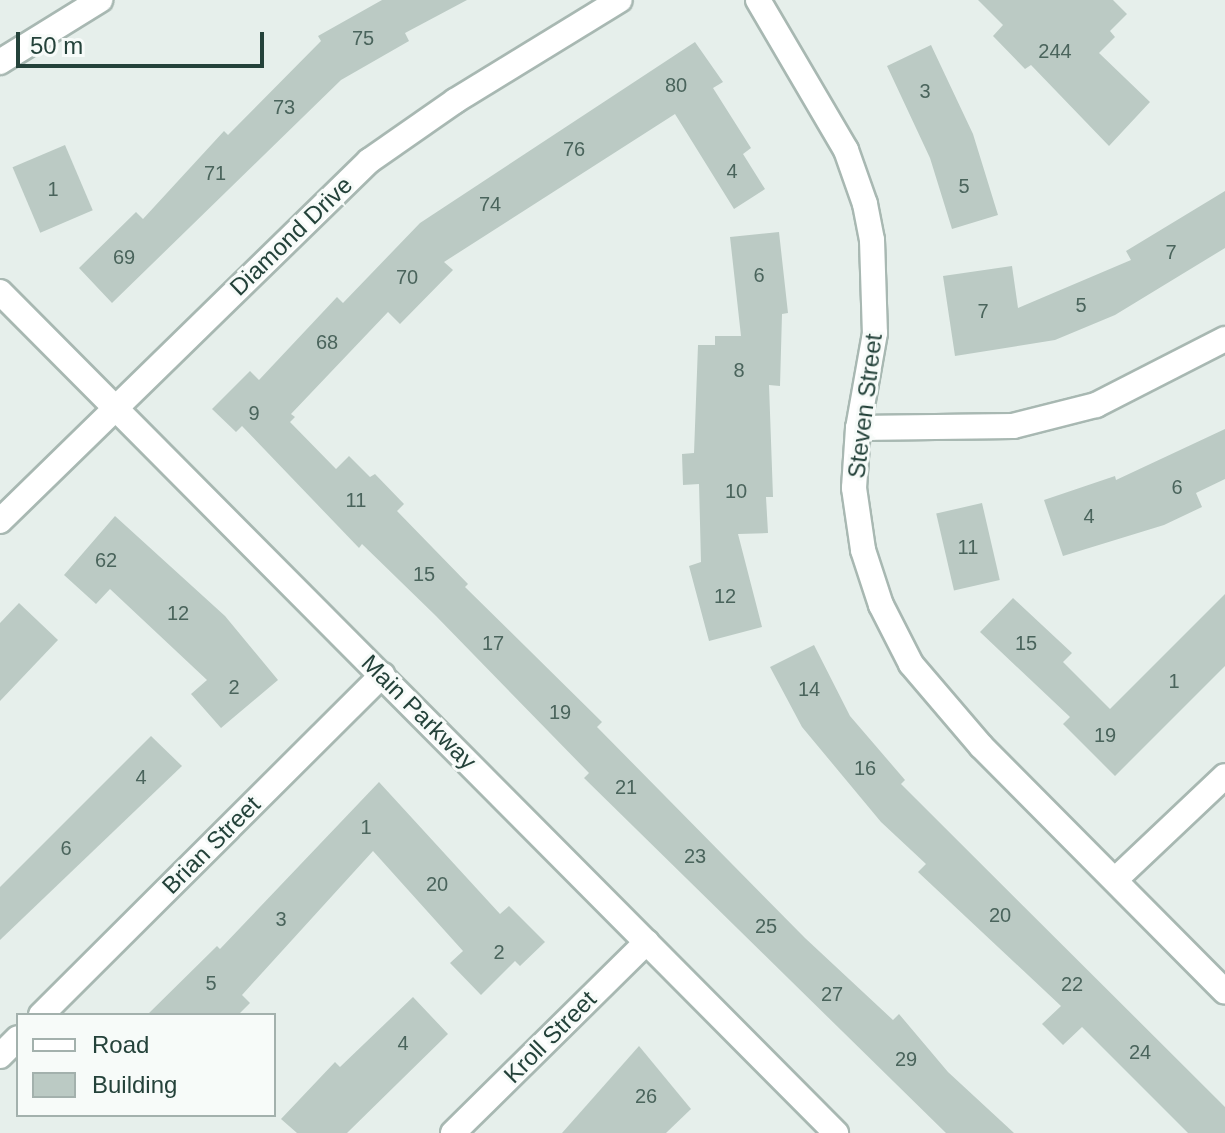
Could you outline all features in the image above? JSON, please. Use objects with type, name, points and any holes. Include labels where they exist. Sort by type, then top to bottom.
[{"type":"street","points":[[0,62],[100,0]]},
{"type":"street","name":"Diamond Drive","points":[[0,521],[369,161],[455,101],[620,0]]},
{"type":"street","name":"Steven Street","points":[[758,0],[846,150],[865,204],[872,240],[875,333],[858,428],[854,488],[863,550],[881,605],[911,664],[981,746],[1225,992]]},
{"type":"street","name":"Main Parkway","points":[[0,292],[836,1133]]},
{"type":"street","points":[[858,428],[1013,426],[1096,405],[1225,339]]},
{"type":"street","name":"Brian Street","points":[[43,1013],[382,675]]},
{"type":"street","points":[[1115,880],[1225,776]]},
{"type":"street","name":"Kroll Street","points":[[453,1133],[647,942]]},
{"type":"street","points":[[0,1056],[16,1040]]},
{"type":"building","points":[[382,0],[467,0],[405,33],[409,41],[341,80],[112,303],[79,268],[136,212],[143,219],[224,131],[228,135],[321,41],[318,36]]},
{"type":"building","points":[[978,0],[1113,0],[1127,14],[1110,31],[1115,37],[1099,53],[1150,102],[1109,146],[1031,65],[1025,69],[993,36],[1003,25]]},
{"type":"building","points":[[695,42],[723,82],[713,88],[751,148],[743,154],[765,189],[734,209],[675,114],[444,262],[453,270],[400,324],[388,312],[291,414],[295,417],[290,422],[336,469],[349,456],[370,477],[375,474],[404,504],[397,511],[468,584],[465,587],[602,722],[597,727],[805,938],[893,1020],[899,1014],[948,1072],[1014,1133],[946,1133],[584,778],[589,773],[436,616],[362,544],[359,548],[242,426],[236,432],[212,409],[250,371],[259,380],[337,297],[343,303],[420,223]]},
{"type":"building","points":[[931,45],[973,134],[998,215],[952,229],[930,158],[887,66]]},
{"type":"building","points":[[65,145],[93,210],[40,233],[13,167]]},
{"type":"building","points":[[1225,191],[1225,248],[1115,315],[1055,340],[955,356],[943,276],[1012,266],[1018,308],[1131,260],[1126,251]]},
{"type":"building","points":[[779,232],[788,313],[782,314],[780,386],[769,385],[773,497],[766,497],[768,533],[738,534],[762,627],[709,641],[689,566],[701,562],[699,484],[683,485],[682,454],[694,453],[698,345],[715,345],[715,336],[741,336],[730,237]]},
{"type":"building","points":[[1225,429],[1225,479],[1196,493],[1202,507],[1164,525],[1063,556],[1044,500],[1115,476],[1116,480]]},
{"type":"building","points":[[982,503],[1000,580],[954,591],[936,514]]},
{"type":"building","points":[[115,516],[225,616],[278,680],[221,728],[191,694],[207,680],[110,589],[96,604],[64,575]]},
{"type":"building","points":[[1225,594],[1225,666],[1115,776],[1063,724],[1070,717],[980,632],[1013,598],[1072,653],[1063,662],[1110,709]]},
{"type":"building","points":[[19,603],[58,640],[0,701],[0,623]]},
{"type":"building","points":[[814,645],[850,716],[905,780],[901,784],[1225,1107],[1225,1133],[1188,1133],[1082,1027],[1063,1045],[1042,1024],[1061,1006],[918,872],[926,864],[881,822],[802,727],[770,667]]},
{"type":"building","points":[[151,736],[182,766],[0,940],[0,887]]},
{"type":"building","points":[[379,782],[500,914],[509,906],[545,942],[520,966],[515,961],[481,995],[450,963],[463,951],[373,851],[242,995],[250,1003],[240,1013],[149,1013],[217,946],[220,949]]},
{"type":"building","points":[[413,997],[448,1034],[347,1133],[297,1133],[281,1119],[335,1062],[340,1067]]},
{"type":"building","points":[[639,1046],[691,1109],[666,1133],[562,1133]]}]
